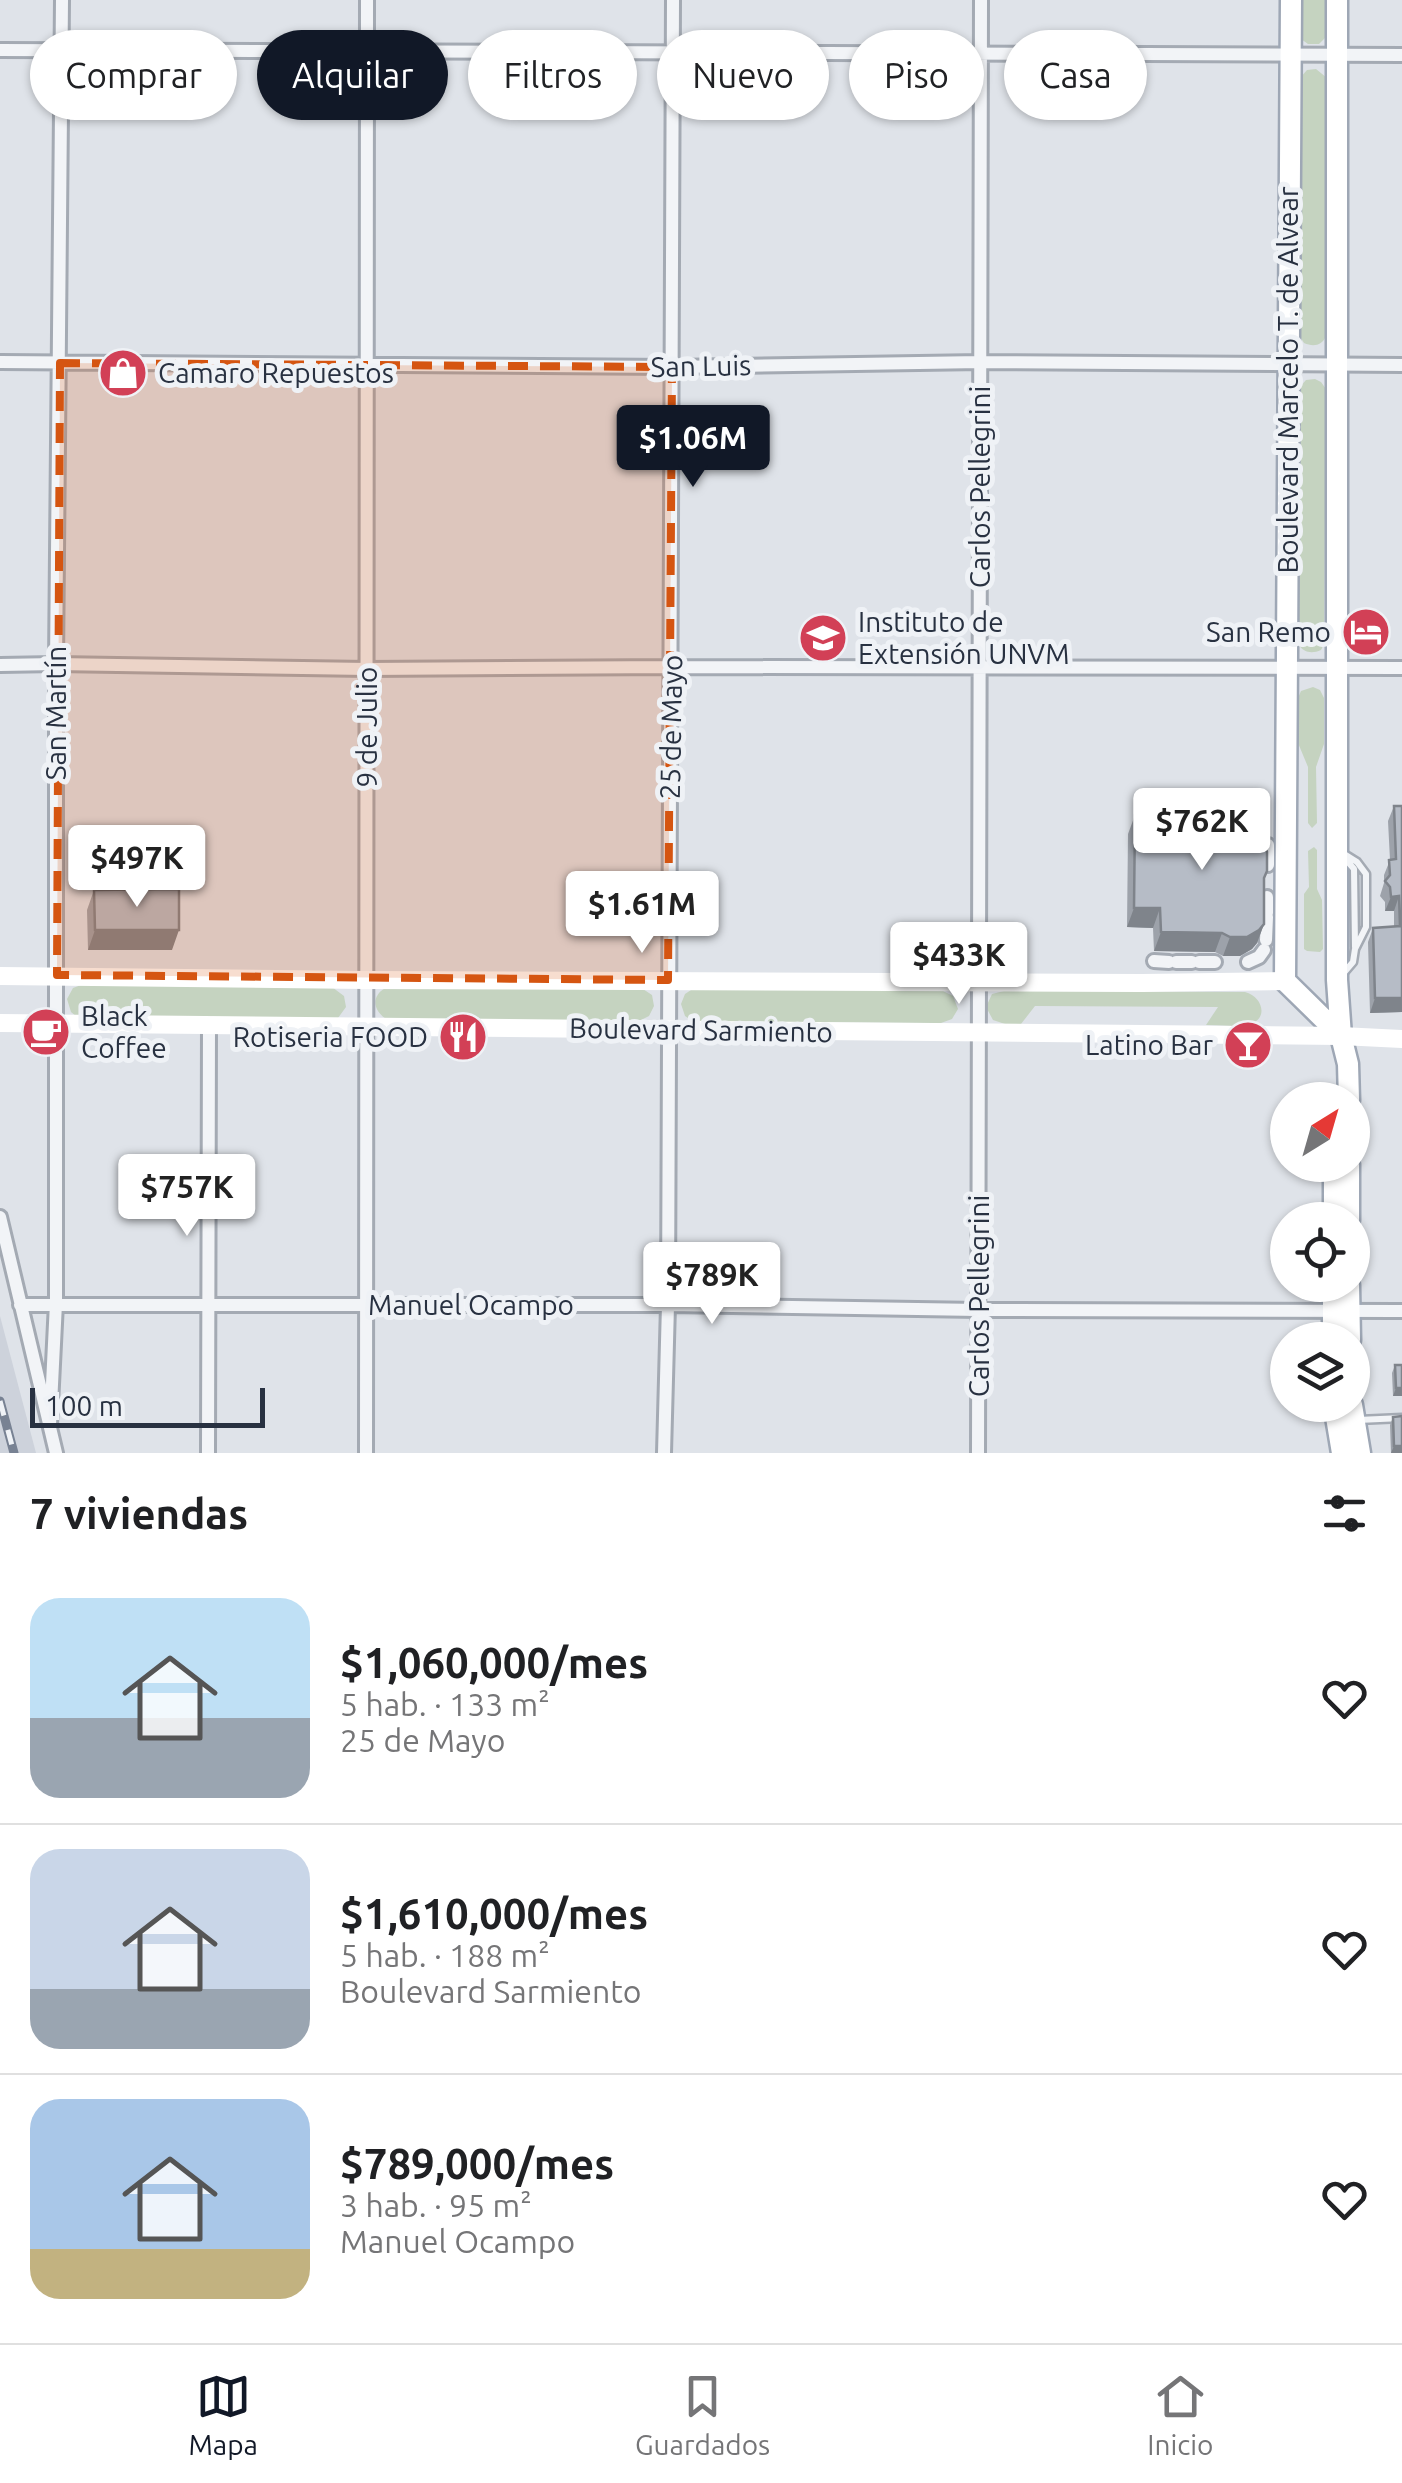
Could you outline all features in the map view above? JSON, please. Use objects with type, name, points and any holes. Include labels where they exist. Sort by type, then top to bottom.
[{"type":"main road","name":"Boulevard Marcelo T. de Alvear","points":[[1285,981],[1291,0]]},
{"type":"main road","name":"Boulevard Marcelo T. de Alvear","points":[[1337,0],[1338,980],[1348,1082]]},
{"type":"main road","name":"Boulevard Sarmiento","points":[[0,976],[1285,981]]},
{"type":"main road","points":[[1285,981],[1341,1036]]},
{"type":"main road","name":"Boulevard Sarmiento","points":[[0,1024],[1402,1039]]},
{"type":"main road","name":"Boulevard Marcelo T. de Alvear","points":[[1335,1082],[1341,1036]]},
{"type":"main road","points":[[1338,1302],[1344,1322]]},
{"type":"main road","points":[[1338,1322],[1344,1302]]},
{"type":"main road","points":[[1334,1453],[1342,1422]]},
{"type":"main road","points":[[1342,1453],[1344,1422]]},
{"type":"main road","points":[[1346,1422],[1350,1453]]},
{"type":"main road","points":[[1349,1422],[1360,1453]]},
{"type":"street","name":"San Martín","points":[[62,0],[62,30]]},
{"type":"street","name":"9 de Julio","points":[[367,0],[367,30]]},
{"type":"street","name":"25 de Mayo","points":[[673,0],[673,30]]},
{"type":"street","name":"Carlos Pellegrini","points":[[981,0],[981,30]]},
{"type":"street","points":[[0,50],[30,50]]},
{"type":"street","points":[[448,52],[657,53]]},
{"type":"street","points":[[984,54],[1402,56]]},
{"type":"street","name":"San Martín","points":[[50,1425],[56,1304],[56,664],[62,120]]},
{"type":"street","name":"9 de Julio","points":[[366,1453],[367,120]]},
{"type":"street","name":"25 de Mayo","points":[[664,1453],[668,1306],[673,120]]},
{"type":"street","name":"Carlos Pellegrini","points":[[978,1453],[981,120]]},
{"type":"street","name":"San Luis","points":[[0,362],[672,367],[980,362],[1402,366]]},
{"type":"street","points":[[0,665],[366,669],[1402,668]]},
{"type":"street","points":[[1268,846],[1268,865]]},
{"type":"street","points":[[1248,962],[1257,959],[1265,945],[1267,897]]},
{"type":"street","points":[[1154,961],[1202,962]]},
{"type":"street","points":[[208,1453],[209,1026]]},
{"type":"street","points":[[0,1216],[56,1453]]},
{"type":"street","name":"Manuel Ocampo","points":[[20,1305],[1402,1311]]},
{"type":"lane","points":[[1338,850],[1354,869],[1356,949]]},
{"type":"lane","points":[[1338,850],[1357,862],[1366,874],[1366,927],[1353,962],[1338,980]]},
{"type":"lane","points":[[1338,934],[1355,917]]},
{"type":"lane","points":[[1370,1415],[1402,1418]]},
{"type":"highlighted area","points":[[60,363],[672,367],[668,980],[57,975]]},
{"type":"shaded area","points":[[0,1316],[36,1453],[0,1453]]},
{"type":"green space","points":[[1300,0],[1327,0],[1327,36],[1319,44],[1301,39]]},
{"type":"green space","points":[[1316,69],[1327,78],[1326,336],[1314,345],[1304,343],[1299,335],[1300,78],[1307,70]]},
{"type":"green space","points":[[1315,379],[1326,389],[1324,644],[1321,650],[1311,652],[1298,644],[1299,388],[1306,380]]},
{"type":"green space","points":[[1313,687],[1324,698],[1324,744],[1316,767],[1317,823],[1312,828],[1308,823],[1308,767],[1298,743],[1298,698],[1301,691]]},
{"type":"green space","points":[[1314,847],[1317,889],[1322,900],[1320,952],[1304,949],[1308,851]]},
{"type":"green space","points":[[332,987],[344,996],[346,1007],[338,1018],[77,1017],[67,999],[73,988]]},
{"type":"green space","points":[[385,988],[643,989],[652,995],[654,1006],[649,1016],[639,1021],[386,1019],[375,1004],[377,995]]},
{"type":"green space","points":[[691,990],[941,990],[953,996],[958,1009],[952,1019],[941,1023],[694,1022],[685,1016],[681,1004]]},
{"type":"green space","points":[[1245,992],[1260,1004],[1261,1014],[1254,1023],[1227,1026],[1206,1025],[1218,1007],[1035,1006],[1021,1024],[1005,1024],[993,1020],[986,1007],[992,994]]},
{"type":"building","points":[[1394,806],[1402,806],[1402,998],[1375,998],[1373,928],[1400,926],[1399,896],[1391,897],[1385,881],[1390,875],[1389,860],[1396,859]]},
{"type":"building","points":[[1135,815],[1268,818],[1264,924],[1259,930],[1247,937],[1161,932],[1160,908],[1134,908]]},
{"type":"building","points":[[179,889],[179,930],[95,930],[94,890]]},
{"type":"building","points":[[1395,1365],[1402,1365],[1402,1388],[1396,1388]]},
{"type":"building","points":[[1402,1416],[1402,1446],[1394,1446],[1393,1417]]},
{"type":"railway","points":[[0,1401],[14,1453]]},
{"type":"place","name":"Camaro Repuestos","points":[[123,373]]},
{"type":"place","name":"San Remo","points":[[1366,632]]},
{"type":"place","name":"Instituto de Extensión UNVM","points":[[823,638]]},
{"type":"place","name":"Black Coffee","points":[[46,1032]]},
{"type":"place","name":"Rotiseria FOOD","points":[[463,1037]]},
{"type":"place","name":"Latino Bar","points":[[1248,1045]]}]
